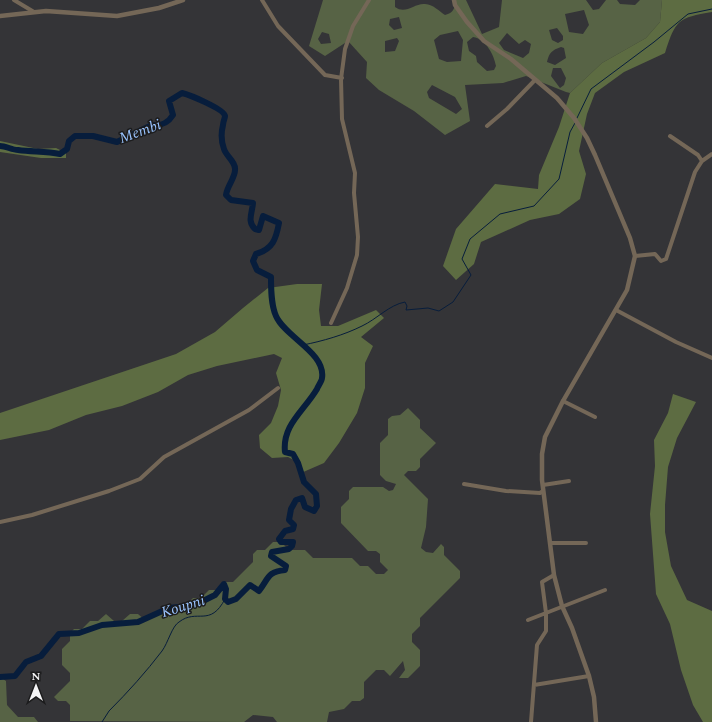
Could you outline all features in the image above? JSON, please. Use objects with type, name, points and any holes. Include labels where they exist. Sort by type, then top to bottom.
[{"type":"street","points":[[14,0],[34,12]]},
{"type":"street","points":[[0,16],[34,12],[61,11],[117,16],[159,8],[183,0]]},
{"type":"street","points":[[262,0],[278,26],[325,75],[342,78]]},
{"type":"street","points":[[331,323],[347,288],[357,255],[358,237],[354,193],[355,172],[342,119],[342,78],[345,49],[353,26],[369,0]]},
{"type":"street","points":[[454,0],[455,5],[466,22],[484,41],[511,59],[557,98],[574,118],[587,138],[630,238],[635,256],[630,282],[616,310],[563,401],[545,437],[541,469],[546,521],[554,575],[562,606],[572,628],[589,676],[594,697],[596,722]]},
{"type":"street","points":[[487,126],[507,109],[535,80]]},
{"type":"street","points":[[670,136],[698,155],[702,161]]},
{"type":"street","points":[[635,256],[655,254],[661,261],[666,259],[695,172],[702,161],[712,154]]},
{"type":"street","points":[[616,310],[676,342],[712,358]]},
{"type":"street","points":[[0,522],[32,515],[109,492],[140,479],[164,457],[249,410],[278,388]]},
{"type":"street","points":[[563,401],[595,417]]},
{"type":"street","points":[[543,485],[569,481]]},
{"type":"street","points":[[464,484],[506,491],[543,492]]},
{"type":"street","points":[[550,543],[586,543]]},
{"type":"street","points":[[531,722],[537,645],[546,631],[546,613],[542,582],[554,575]]},
{"type":"street","points":[[528,620],[605,590]]},
{"type":"street","points":[[534,685],[589,676]]},
{"type":"green space","points":[[323,0],[395,0],[395,7],[399,9],[403,10],[425,4],[434,7],[445,15],[453,10],[455,5],[454,0],[466,0],[482,34],[499,27],[502,0],[586,0],[593,10],[599,9],[606,0],[617,0],[620,4],[635,5],[640,0],[662,0],[660,22],[646,38],[602,63],[570,93],[526,76],[503,83],[465,85],[470,121],[445,135],[414,111],[379,90],[366,78],[367,62],[348,41],[325,56],[309,46]],"holes":[[[584,10],[589,25],[583,34],[569,32],[565,14]],[[399,17],[402,28],[394,30],[389,25],[390,19]],[[557,28],[563,36],[563,40],[558,43],[552,40],[549,30]],[[458,31],[463,40],[461,61],[447,62],[439,59],[434,40],[440,35]],[[322,32],[329,34],[331,43],[321,44],[318,39]],[[507,33],[519,44],[525,40],[531,44],[529,53],[523,58],[504,50],[499,43]],[[473,37],[478,38],[489,48],[496,66],[494,70],[487,71],[477,62],[476,56],[469,51],[467,42]],[[397,38],[399,41],[395,51],[385,52],[385,41]],[[561,47],[564,48],[566,58],[555,65],[547,62],[553,51]],[[553,68],[561,68],[566,78],[564,85],[560,88],[551,76]],[[432,85],[455,97],[462,109],[456,114],[429,98],[427,92]]]},
{"type":"green space","points":[[662,0],[712,0],[712,12],[692,16],[680,22],[672,33],[665,53],[624,72],[595,93],[587,114],[579,151],[586,174],[580,199],[559,214],[530,220],[481,242],[474,264],[456,280],[443,266],[456,229],[495,184],[538,189],[539,175],[559,127],[570,93],[602,63],[646,38],[660,22]]},
{"type":"green space","points":[[0,141],[38,149],[56,148],[66,153],[66,158],[41,158],[0,152]]},
{"type":"green space","points":[[297,284],[322,284],[319,310],[321,326],[338,326],[376,310],[384,318],[361,337],[373,346],[365,363],[365,388],[357,413],[339,443],[324,463],[301,473],[300,463],[288,457],[272,458],[260,448],[259,435],[271,423],[278,406],[281,390],[276,373],[282,358],[274,354],[217,366],[188,375],[158,392],[122,406],[86,415],[49,430],[0,440],[0,413],[176,354],[215,332],[268,288]]},
{"type":"green space","points":[[673,394],[696,402],[677,438],[668,467],[665,505],[665,532],[671,566],[687,600],[712,611],[712,722],[703,722],[693,705],[681,670],[670,624],[656,594],[650,514],[655,466],[654,440],[668,413]]},
{"type":"green space","points":[[408,408],[420,420],[420,428],[436,443],[420,459],[420,467],[416,471],[408,471],[404,475],[428,499],[426,527],[421,548],[426,552],[433,553],[441,544],[444,547],[444,555],[460,571],[460,578],[420,618],[420,626],[412,634],[412,642],[420,650],[420,666],[408,678],[399,678],[405,670],[403,661],[390,676],[384,670],[376,670],[364,682],[364,698],[360,701],[352,701],[344,709],[329,712],[327,722],[277,722],[273,717],[253,715],[244,722],[70,721],[70,705],[66,701],[58,701],[54,697],[70,681],[70,673],[62,665],[62,649],[70,641],[70,633],[74,629],[82,629],[90,621],[98,621],[106,614],[114,621],[122,621],[130,614],[138,614],[146,621],[154,614],[170,614],[178,606],[185,606],[193,598],[201,598],[209,590],[217,590],[225,582],[233,582],[253,562],[253,554],[257,550],[265,550],[273,542],[281,542],[289,550],[305,550],[313,558],[352,558],[360,566],[368,566],[376,574],[384,574],[388,570],[380,562],[380,554],[376,551],[368,551],[341,523],[341,507],[349,499],[349,491],[353,487],[383,487],[389,491],[393,490],[396,484],[386,481],[380,475],[380,443],[388,435],[388,419],[392,416],[400,415]]},
{"type":"green space","points":[[0,677],[6,681],[7,705],[18,717],[34,717],[38,722],[0,722]]},
{"type":"waterway","points":[[577,118],[591,89],[654,42],[688,14],[712,9]]},
{"type":"waterway","name":"Koupni","points":[[0,146],[16,150],[60,154],[67,149],[69,141],[75,136],[93,136],[117,142],[152,125],[159,125],[167,122],[173,115],[169,101],[182,93],[199,99],[219,110],[225,116],[222,134],[223,146],[225,152],[235,167],[235,173],[226,195],[231,200],[253,203],[251,223],[255,229],[259,230],[263,216],[279,223],[277,234],[273,243],[262,252],[256,254],[253,261],[257,270],[271,277],[271,292],[274,312],[281,324],[312,353],[322,369],[322,378],[317,389],[290,426],[285,442],[285,452],[293,454],[298,463],[304,482],[316,494],[317,506],[314,511],[305,507],[302,498],[296,500],[291,509],[289,520],[294,525],[293,529],[285,531],[279,539],[281,542],[293,542],[292,546],[289,549],[272,552],[271,556],[286,566],[285,570],[275,572],[269,576],[259,591],[250,585],[236,599],[228,602],[225,599],[226,589],[224,584],[215,595],[201,602],[188,606],[169,608],[138,622],[102,625],[79,633],[59,634],[41,656],[26,662],[15,676],[0,677]]},
{"type":"waterway","points":[[303,345],[318,342],[355,329],[388,309],[405,302],[407,306],[406,310],[428,308],[439,311],[453,302],[471,275],[462,259],[470,239],[500,214],[534,206],[559,179],[570,132],[575,123]]},
{"type":"waterway","points":[[102,722],[109,711],[150,667],[162,651],[177,624],[186,618],[214,613],[225,599]]},
{"type":"water label","name":"Membi","points":[[140,131]]}]
